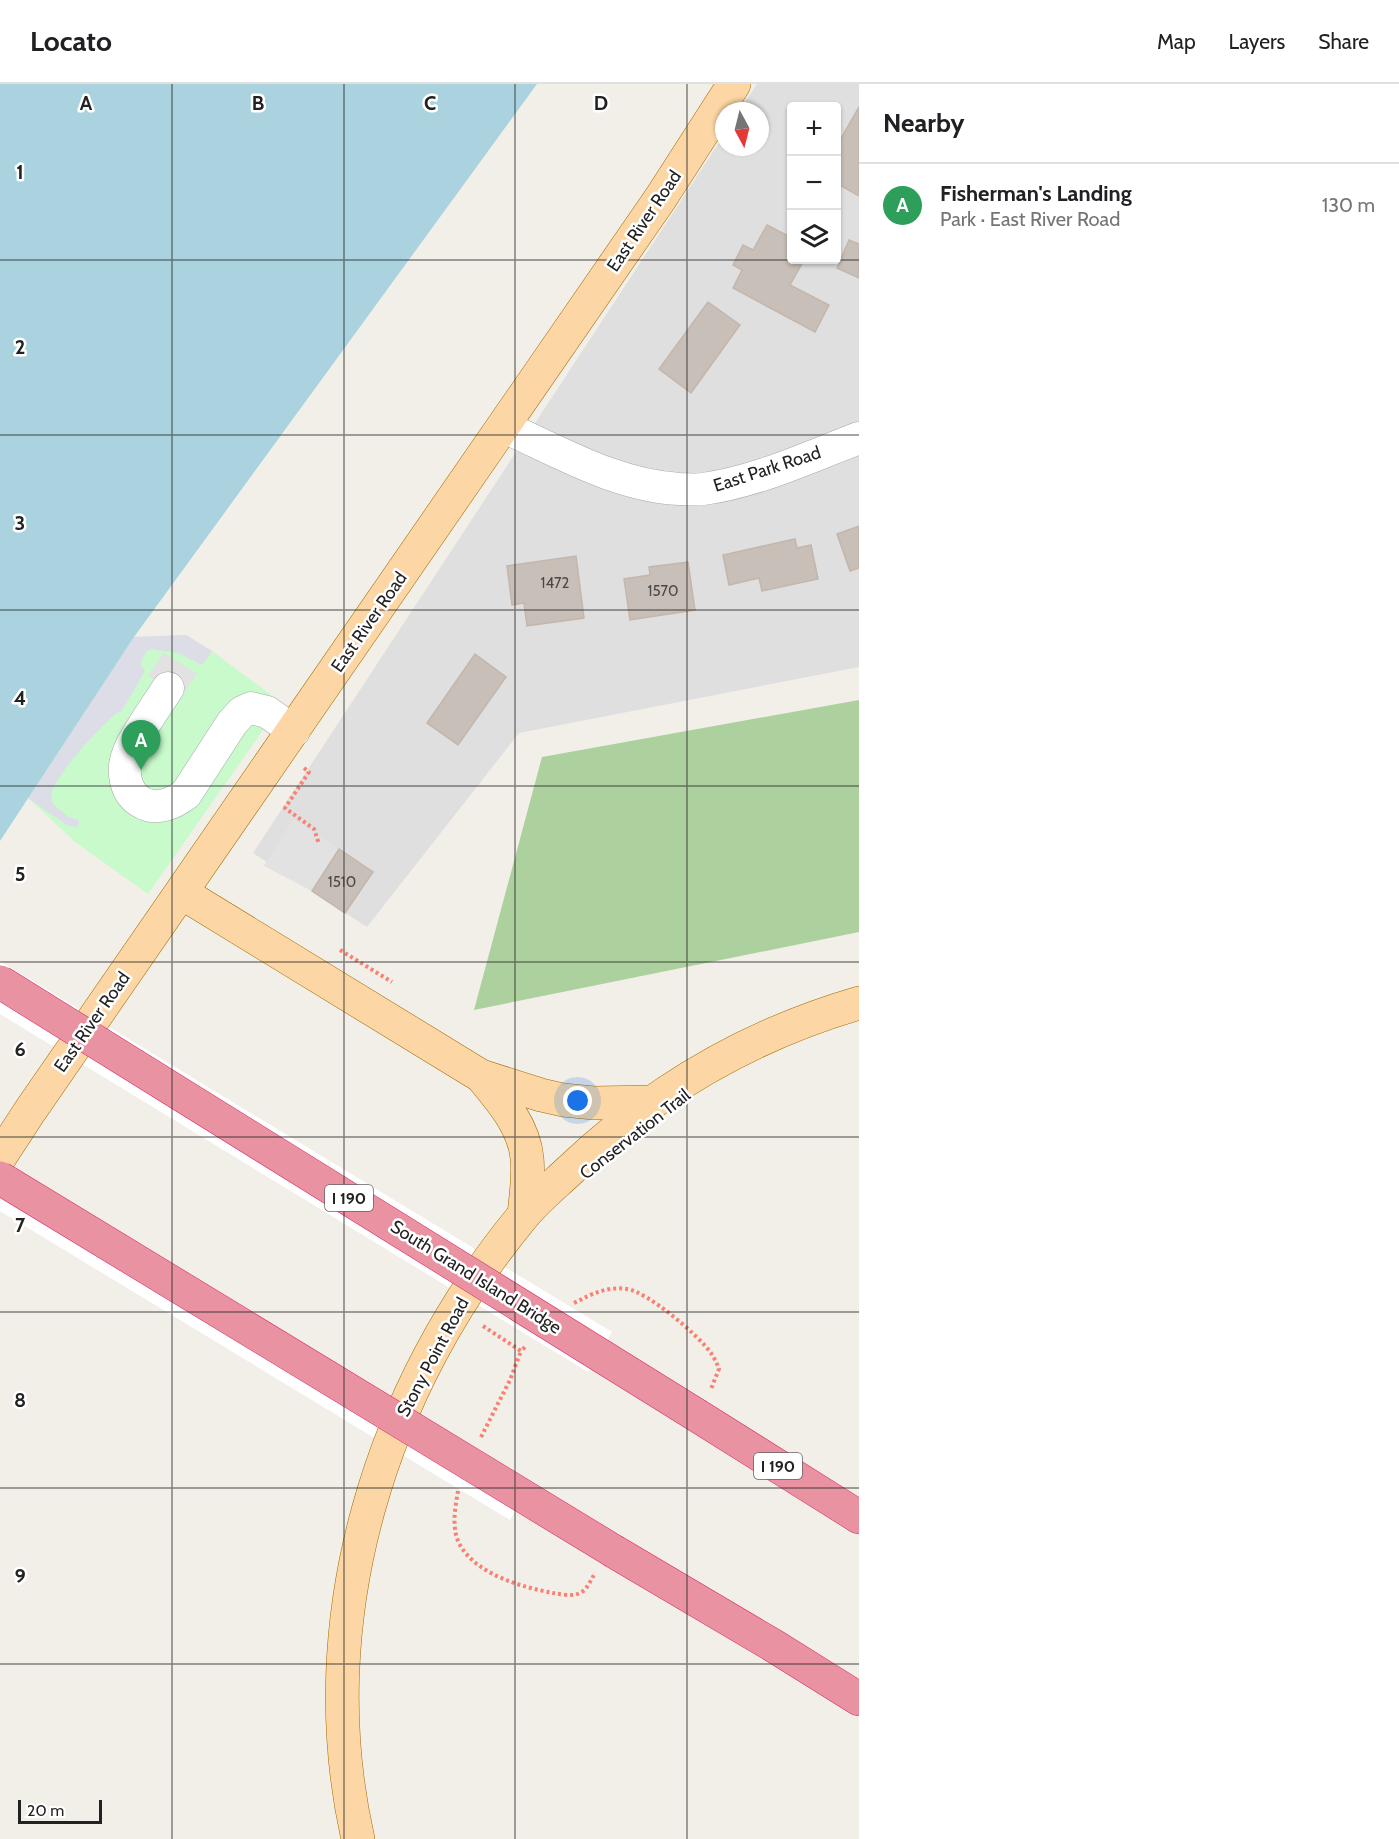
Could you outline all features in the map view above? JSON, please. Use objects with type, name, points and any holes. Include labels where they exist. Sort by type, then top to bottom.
[{"type":"highway","name":"South Grand Island Bridge","points":[[0,982],[859,1517]]},
{"type":"highway","points":[[0,1178],[859,1699]]},
{"type":"main road","name":"East River Road","points":[[0,1157],[660,199],[734,84]]},
{"type":"main road","points":[[182,893],[481,1076],[563,1100],[594,1103],[651,1102]]},
{"type":"main road","name":"Stony Point Road","points":[[358,1839],[348,1776],[343,1716],[349,1600],[358,1546],[375,1484],[394,1431],[450,1317],[524,1214],[580,1160],[651,1102],[704,1069],[746,1047],[795,1025],[859,1003]]},
{"type":"main road","points":[[481,1076],[503,1102],[524,1141],[527,1169],[524,1214]]},
{"type":"street","name":"East Park Road","points":[[504,427],[614,477],[663,488],[701,489],[734,483],[782,468],[859,438]]},
{"type":"street","points":[[168,688],[129,751],[125,764],[128,788],[135,799],[146,805],[162,806],[186,794],[232,723],[242,712],[251,708],[267,712],[294,731]]},
{"type":"path","points":[[302,766],[309,772],[285,808],[314,829],[319,844]]},
{"type":"path","points":[[340,950],[401,988]]},
{"type":"shaded area","points":[[757,84],[859,84],[859,667],[519,733],[367,927],[253,853],[715,149],[715,156],[769,156],[769,102],[745,102]]},
{"type":"shaded area","points":[[186,635],[212,651],[202,665],[178,653],[151,649],[146,652],[141,661],[141,666],[145,671],[121,712],[116,713],[88,741],[53,787],[51,797],[53,804],[69,817],[79,820],[78,827],[68,826],[28,798],[134,637]]},
{"type":"shaded area","points":[[163,653],[197,673],[182,696],[148,676]]},
{"type":"shaded area","points":[[293,819],[339,849],[312,891],[264,866]]},
{"type":"green space","points":[[186,635],[212,651],[282,703],[148,894],[74,841],[28,798],[134,637]]},
{"type":"green space","points":[[859,700],[859,932],[474,1010],[542,757]]},
{"type":"water","points":[[0,84],[537,84],[134,637],[0,841]]},
{"type":"pier","points":[[0,961],[612,1332],[588,1372],[0,1014]]},
{"type":"pier","points":[[0,1160],[532,1483],[510,1520],[0,1211]]},
{"type":"building","points":[[859,107],[859,196],[841,186],[841,138]]},
{"type":"building","points":[[767,225],[787,235],[787,264],[802,264],[790,285],[829,305],[815,332],[733,288],[742,270],[733,265],[743,245],[753,250]]},
{"type":"building","points":[[849,240],[859,244],[859,278],[837,268],[841,264]]},
{"type":"building","points":[[708,302],[740,325],[691,393],[659,369]]},
{"type":"building","points":[[859,526],[859,568],[850,571],[837,534]]},
{"type":"building","points":[[795,539],[797,548],[811,545],[818,579],[762,591],[759,578],[729,585],[723,555]]},
{"type":"building","points":[[576,556],[584,618],[527,626],[524,603],[512,605],[507,566]]},
{"type":"building","points":[[688,562],[695,610],[630,620],[624,579],[650,575],[649,567]]},
{"type":"building","points":[[475,654],[506,677],[458,745],[427,723]]},
{"type":"building","points":[[339,849],[373,872],[345,913],[312,891]]},
{"type":"place","name":"Fisherman's Landing","points":[[141,770]]}]
